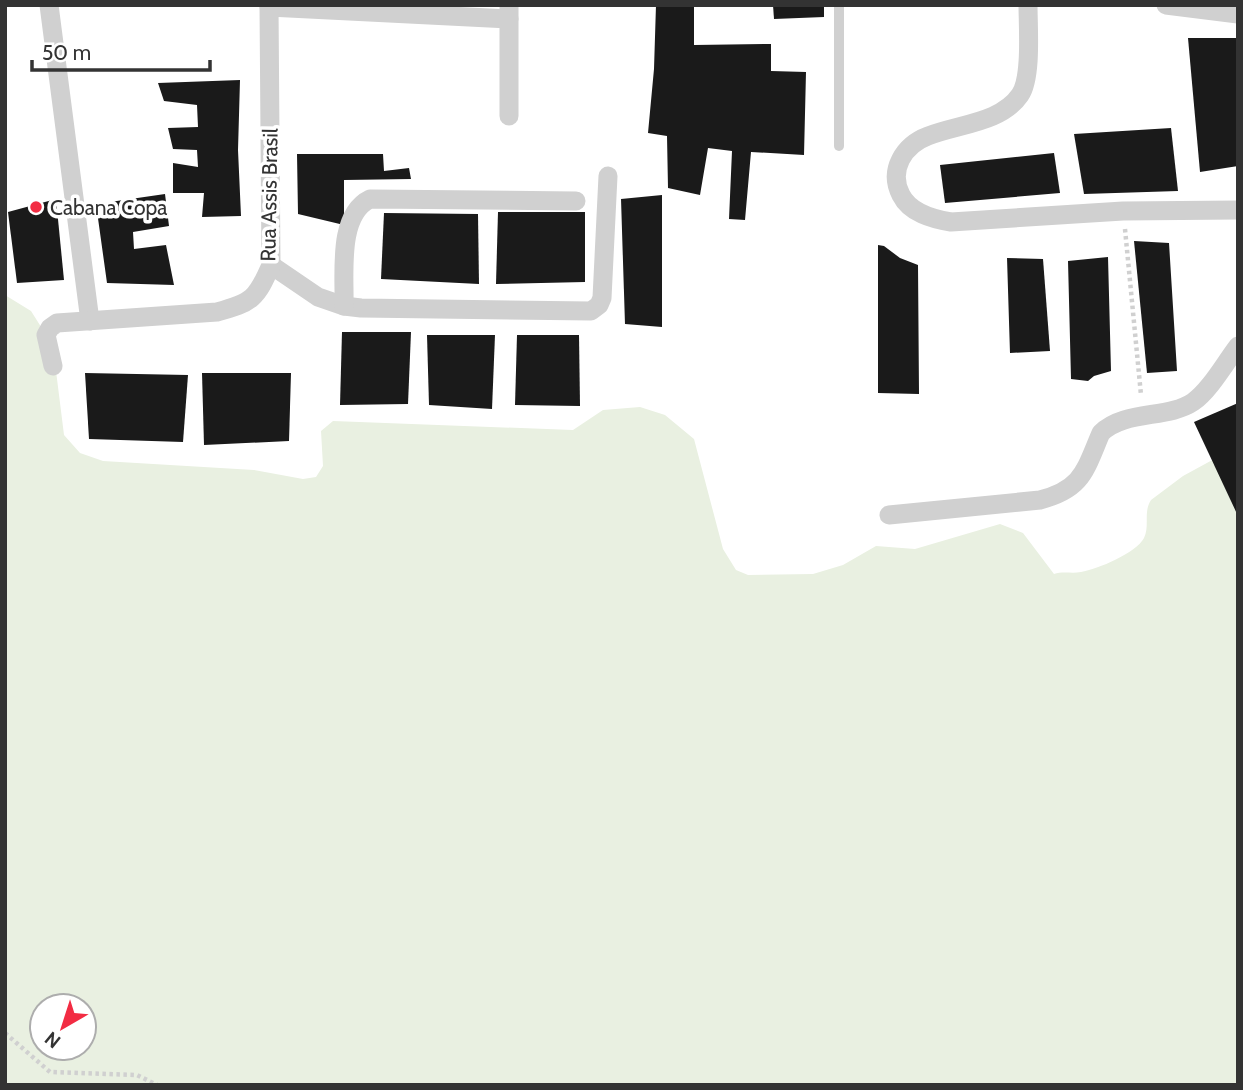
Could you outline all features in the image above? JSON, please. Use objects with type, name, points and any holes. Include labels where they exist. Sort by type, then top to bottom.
[{"type":"street","points":[[49,5],[90,321]]},
{"type":"street","points":[[1028,5],[1027,82],[1020,96],[1005,109],[987,118],[926,136],[910,147],[899,160],[896,172],[897,187],[904,200],[920,214],[951,222],[1123,211],[1238,210]]},
{"type":"street","points":[[1166,5],[1238,14]]},
{"type":"street","points":[[269,6],[509,12],[509,116]]},
{"type":"street","name":"Rua Assis Brasil","points":[[53,366],[46,335],[57,323],[217,312],[242,306],[260,289],[271,265],[269,6]]},
{"type":"street","points":[[271,265],[318,297],[344,306],[591,311],[602,298],[608,176]]},
{"type":"street","points":[[344,306],[347,230],[354,214],[362,204],[370,200],[576,201]]},
{"type":"street","points":[[889,515],[1057,496],[1071,488],[1080,477],[1106,428],[1143,415],[1178,409],[1193,402],[1207,388],[1238,346]]},
{"type":"lane","points":[[839,5],[839,146]]},
{"type":"path","points":[[1123,211],[1143,415]]},
{"type":"path","points":[[5,1032],[50,1072],[137,1075],[157,1085]]},
{"type":"green space","points":[[5,295],[31,311],[43,330],[56,371],[64,435],[80,453],[103,461],[254,470],[303,479],[316,477],[323,466],[321,431],[333,421],[573,430],[603,410],[640,407],[665,415],[694,439],[723,549],[736,570],[748,575],[813,574],[843,565],[876,546],[915,549],[1000,524],[1023,533],[1054,574],[1078,573],[1116,560],[1140,544],[1146,533],[1147,509],[1151,500],[1183,476],[1238,446],[1238,1085],[5,1085]]},
{"type":"building","points":[[656,5],[694,5],[694,45],[771,44],[771,71],[806,72],[804,155],[751,152],[745,220],[729,219],[732,151],[708,148],[700,195],[668,188],[667,136],[648,133]]},
{"type":"building","points":[[773,5],[824,5],[824,17],[774,19]]},
{"type":"building","points":[[1188,38],[1238,38],[1238,166],[1200,172]]},
{"type":"building","points":[[240,80],[238,150],[241,216],[202,217],[204,193],[173,193],[173,163],[198,167],[197,150],[173,149],[168,128],[198,127],[197,105],[164,101],[158,83]]},
{"type":"building","points":[[1171,128],[1178,191],[1084,194],[1074,134]]},
{"type":"building","points":[[1054,153],[1060,193],[945,203],[940,165]]},
{"type":"building","points":[[297,154],[383,154],[384,171],[409,168],[411,179],[344,180],[344,225],[298,214]]},
{"type":"building","points":[[165,194],[169,226],[133,232],[134,249],[166,245],[174,285],[107,283],[96,204]]},
{"type":"building","points":[[662,195],[662,327],[625,324],[621,199]]},
{"type":"building","points":[[56,199],[64,280],[17,283],[8,212]]},
{"type":"building","points":[[498,212],[585,212],[585,282],[496,284]]},
{"type":"building","points":[[384,213],[478,214],[479,284],[381,279]]},
{"type":"building","points":[[1134,241],[1169,243],[1177,371],[1147,373]]},
{"type":"building","points":[[878,245],[918,265],[919,394],[878,393]]},
{"type":"building","points":[[1108,257],[1111,371],[1094,376],[1088,381],[1071,379],[1068,261]]},
{"type":"building","points":[[1007,258],[1043,259],[1050,351],[1010,353]]},
{"type":"building","points":[[342,332],[411,332],[408,404],[340,405]]},
{"type":"building","points":[[427,335],[495,335],[492,409],[429,405]]},
{"type":"building","points":[[517,335],[579,335],[580,406],[515,405]]},
{"type":"building","points":[[85,373],[188,375],[183,442],[89,439]]},
{"type":"building","points":[[202,373],[291,373],[289,441],[204,445]]},
{"type":"building","points":[[1238,403],[1238,516],[1194,422]]},
{"type":"place","name":"Cabana Copa","points":[[36,207]]}]
